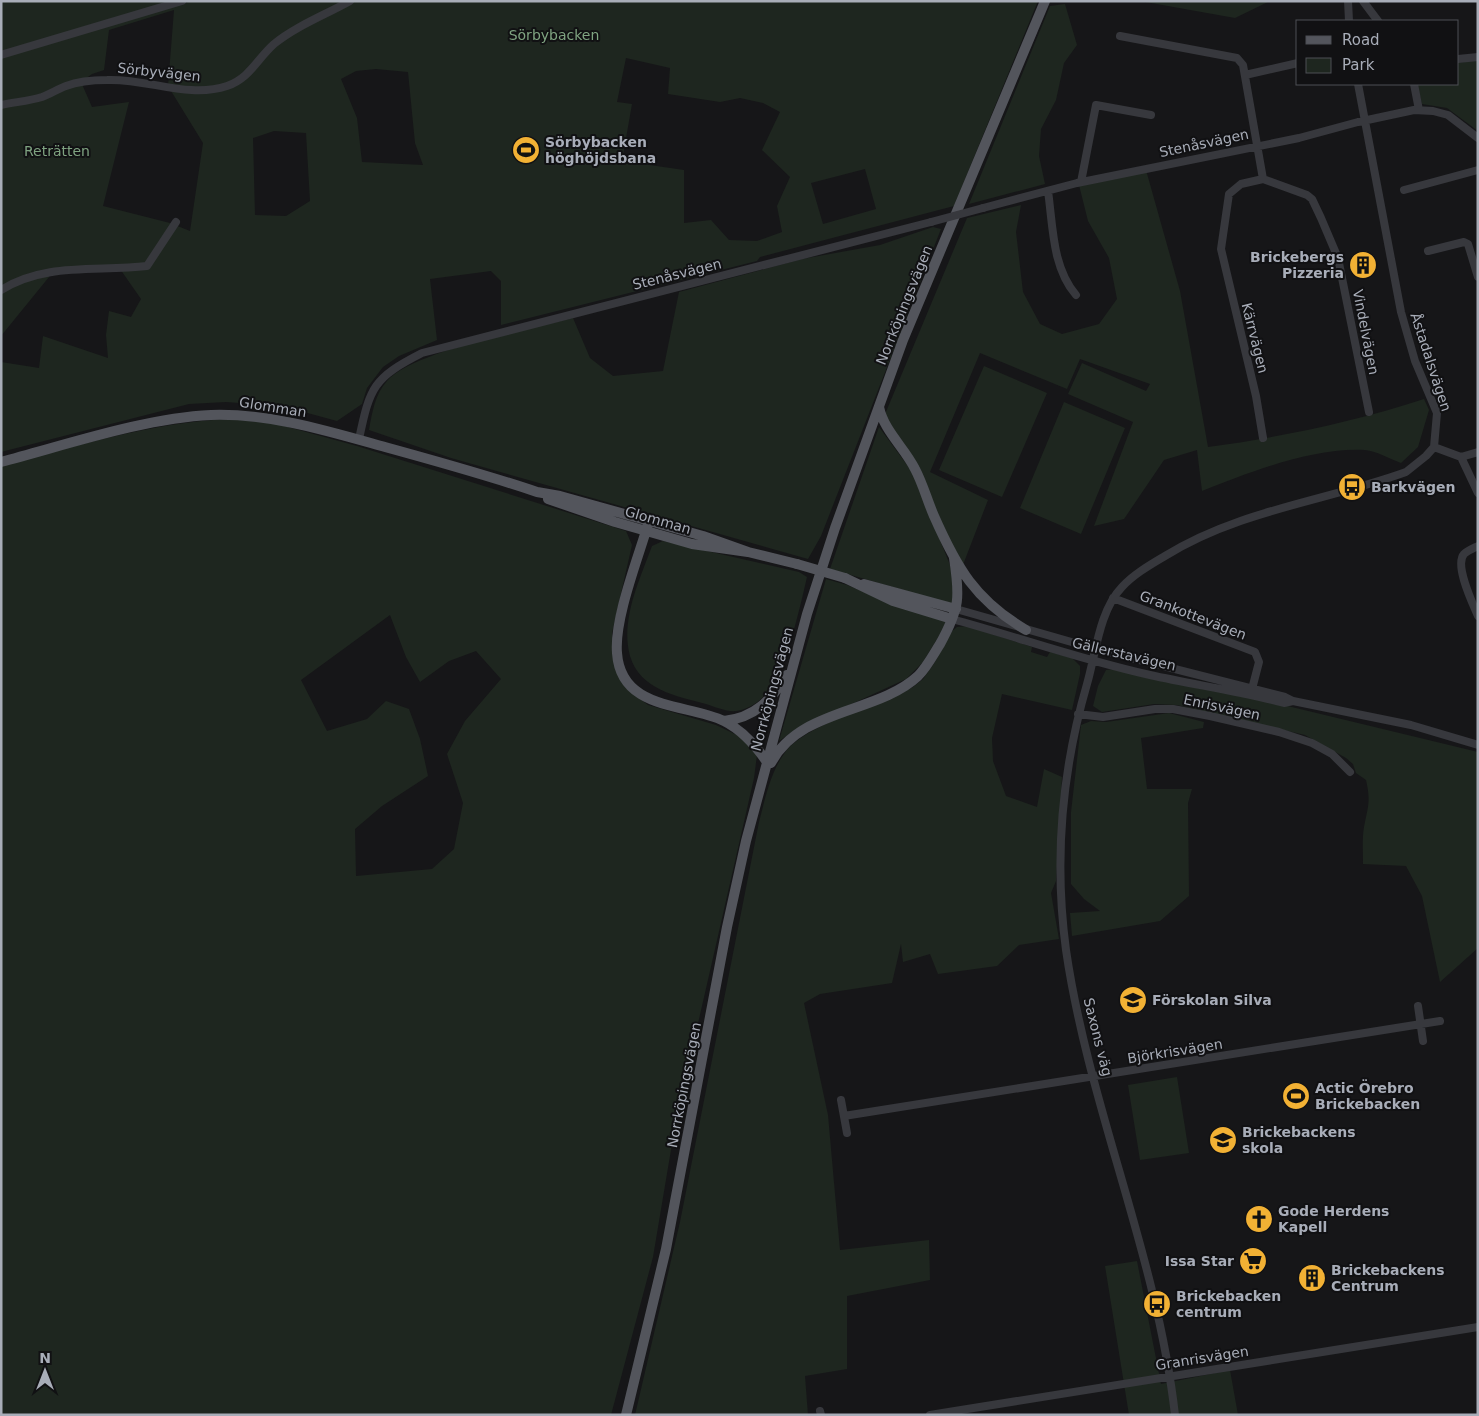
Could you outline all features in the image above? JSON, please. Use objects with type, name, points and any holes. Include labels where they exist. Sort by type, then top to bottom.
[{"type":"main road","name":"Norrköpingsvägen","points":[[626,1415],[666,1249],[727,927],[746,841],[792,667],[832,537],[903,340],[1044,3]]},
{"type":"main road","points":[[879,406],[886,427],[916,470],[954,558],[969,584],[982,598],[1009,620],[1026,630]]},
{"type":"main road","name":"Glomman","points":[[1,462],[131,428],[186,417],[210,415],[276,419],[358,439],[537,492],[584,512],[647,526],[707,548],[748,552],[846,578],[858,584],[877,586],[954,614]]},
{"type":"main road","points":[[647,526],[621,619],[617,652],[619,665],[627,680],[646,699],[724,721],[753,743],[767,762]]},
{"type":"main road","points":[[764,778],[778,750],[801,732],[900,688],[918,675],[935,653],[954,614],[959,592],[954,558]]},
{"type":"main road","points":[[724,721],[748,716],[762,707],[774,695],[792,667]]},
{"type":"street","points":[[1,55],[182,1]]},
{"type":"street","name":"Sörbyvägen","points":[[1,106],[42,97],[69,85],[92,81],[135,80],[162,86],[193,89],[226,86],[242,79],[254,69],[261,58],[284,37],[350,1]]},
{"type":"street","points":[[1348,1],[1348,20]]},
{"type":"street","points":[[1363,1],[1377,20]]},
{"type":"street","points":[[1120,36],[1237,58],[1243,65],[1259,145],[1263,179]]},
{"type":"street","points":[[1459,59],[1478,57]]},
{"type":"street","points":[[1245,75],[1296,63]]},
{"type":"street","name":"Åstadalsvägen","points":[[1358,85],[1401,312],[1416,361],[1437,412],[1434,446]]},
{"type":"street","points":[[1414,85],[1419,110],[1448,115],[1478,138]]},
{"type":"street","points":[[1081,182],[1096,105],[1151,115]]},
{"type":"street","name":"Stenåsvägen","points":[[358,439],[366,405],[376,386],[389,370],[422,352],[931,222],[1048,190],[1299,138],[1365,120],[1419,110]]},
{"type":"street","points":[[1404,190],[1478,170]]},
{"type":"street","name":"Vindelvägen","points":[[1263,179],[1307,195],[1312,200],[1321,218],[1338,258],[1369,412]]},
{"type":"street","name":"Kärrvägen","points":[[1263,179],[1241,184],[1229,194],[1221,249],[1247,354],[1263,438]]},
{"type":"street","points":[[1048,190],[1061,272],[1066,283],[1076,295]]},
{"type":"street","points":[[1,290],[23,278],[52,270],[146,266],[176,222]]},
{"type":"street","points":[[1428,251],[1464,242],[1468,244],[1478,277]]},
{"type":"street","points":[[1096,649],[1107,612],[1123,586],[1139,573],[1193,540],[1245,518],[1406,472],[1426,456],[1434,446],[1461,458],[1478,493]]},
{"type":"street","points":[[1461,458],[1478,452]]},
{"type":"street","points":[[1478,546],[1464,554],[1460,561],[1462,573],[1478,616]]},
{"type":"street","name":"Grankottevägen","points":[[1114,598],[1255,652],[1259,662],[1252,689]]},
{"type":"street","name":"Gällerstavägen","points":[[954,614],[1026,630],[1285,697],[1293,701],[1411,726],[1478,745]]},
{"type":"street","name":"Gällerstavägen","points":[[954,614],[1093,661],[1149,675],[1232,690],[1284,703],[1293,701]]},
{"type":"street","name":"Saxons väg","points":[[1096,649],[1071,739],[1062,818],[1065,938],[1072,983],[1094,1076],[1141,1240],[1157,1304],[1171,1376],[1175,1415]]},
{"type":"street","name":"Enrisvägen","points":[[1078,714],[1103,717],[1155,708],[1173,709],[1210,716],[1279,732],[1312,743],[1332,754],[1350,772]]},
{"type":"street","points":[[1418,1006],[1423,1041]]},
{"type":"street","name":"Björkrisvägen","points":[[844,1116],[1440,1021]]},
{"type":"street","points":[[841,1100],[847,1133]]},
{"type":"street","name":"Granrisvägen","points":[[930,1415],[1478,1327]]},
{"type":"green space","points":[[1,1],[170,1],[1,54]]},
{"type":"green space","points":[[192,1],[1038,1],[954,206],[760,257],[757,261],[501,325],[501,281],[491,271],[430,279],[437,340],[399,356],[383,367],[367,388],[362,404],[337,421],[293,409],[267,405],[226,402],[189,404],[1,452],[1,362],[39,368],[43,336],[108,358],[106,335],[109,311],[131,317],[141,299],[118,266],[51,269],[49,277],[1,336],[1,58]],"holes":[[[174,10],[168,86],[203,143],[190,231],[170,223],[103,206],[129,102],[92,107],[81,82],[92,74],[104,70],[109,30]],[[626,58],[670,68],[668,94],[720,102],[740,98],[763,103],[780,112],[762,150],[790,177],[777,206],[782,232],[757,241],[729,240],[711,220],[684,223],[684,170],[622,161],[632,104],[617,102]],[[376,69],[408,72],[415,143],[423,165],[362,162],[357,118],[341,79],[356,71]],[[274,131],[306,133],[310,201],[286,216],[255,215],[253,138]],[[865,169],[876,209],[823,224],[811,183]]]},
{"type":"green space","points":[[1140,1],[1270,1],[1235,18]]},
{"type":"green space","points":[[1065,4],[1077,45],[1064,63],[1056,100],[1041,129],[1039,156],[1045,184],[969,204],[1050,6]]},
{"type":"green space","points":[[1478,60],[1478,131],[1447,108],[1422,104],[1417,85],[1459,85],[1459,63]]},
{"type":"green space","points":[[1146,170],[1180,291],[1208,447],[1263,439],[1317,428],[1371,415],[1424,399],[1429,410],[1418,447],[1401,463],[1379,453],[1365,450],[1324,452],[1282,462],[1202,491],[1197,450],[1164,460],[1124,519],[1094,526],[1133,422],[1068,394],[1082,363],[1146,391],[1150,384],[1080,359],[1067,389],[980,353],[930,472],[988,500],[961,570],[912,458],[883,419],[967,218],[1021,205],[1016,232],[1023,292],[1040,324],[1062,334],[1099,324],[1117,299],[1109,258],[1088,221],[1079,185]]},
{"type":"green space","points":[[933,227],[941,229],[821,536],[808,559],[451,458],[369,430],[377,398],[387,381],[401,370],[446,351],[474,342],[573,318],[590,358],[613,376],[663,371],[679,292],[802,259],[880,245]]},
{"type":"green space","points":[[984,366],[1047,393],[1002,497],[939,470]]},
{"type":"green space","points":[[1064,402],[1125,428],[1081,534],[1020,508]]},
{"type":"green space","points":[[231,419],[277,424],[357,446],[626,531],[632,545],[612,633],[615,663],[631,692],[648,705],[716,725],[743,738],[757,755],[754,778],[676,1120],[653,1257],[611,1415],[1,1415],[1,466],[115,436],[202,421]],"holes":[[[390,615],[406,657],[420,682],[449,661],[476,651],[501,679],[465,721],[447,754],[463,803],[454,849],[432,869],[356,876],[355,829],[382,806],[428,776],[420,739],[409,709],[386,701],[367,719],[327,731],[301,680]]]},
{"type":"green space","points":[[879,427],[913,473],[950,565],[955,584],[952,604],[830,569]]},
{"type":"green space","points":[[663,541],[799,572],[807,577],[785,658],[762,698],[750,706],[736,711],[729,711],[672,694],[651,684],[642,677],[635,667],[630,656],[628,642],[629,614],[652,546]]},
{"type":"green space","points":[[826,579],[847,585],[900,607],[945,620],[945,626],[923,662],[906,679],[795,730],[779,741]]},
{"type":"green space","points":[[968,626],[1032,647],[1031,652],[1047,657],[1050,652],[1072,658],[1080,666],[1072,710],[1002,694],[992,738],[993,761],[1006,796],[1037,807],[1044,769],[1062,777],[1056,881],[1051,893],[1059,939],[1019,945],[997,966],[938,974],[930,954],[903,962],[901,944],[892,983],[820,994],[804,1003],[828,1115],[840,1250],[929,1240],[930,1280],[847,1296],[847,1369],[805,1376],[808,1415],[635,1415],[680,1222],[759,822],[768,787],[775,770],[779,761],[794,743],[808,734],[843,716],[913,687],[923,679],[935,662],[952,631],[957,627]]},
{"type":"green space","points":[[1114,669],[1242,695],[1478,752],[1478,948],[1440,982],[1422,896],[1406,866],[1363,864],[1363,832],[1368,804],[1368,787],[1366,780],[1356,773],[1353,764],[1346,758],[1305,735],[1177,705],[1154,704],[1102,712],[1093,706],[1098,686],[1106,670]]},
{"type":"green space","points":[[1169,713],[1204,722],[1203,728],[1141,738],[1147,789],[1192,789],[1188,803],[1189,896],[1160,921],[1072,936],[1070,913],[1100,911],[1084,899],[1071,884],[1071,812],[1081,725],[1091,721],[1106,722]]},
{"type":"green space","points":[[1177,1077],[1189,1153],[1140,1160],[1128,1085]]},
{"type":"green space","points":[[1137,1261],[1161,1384],[1230,1370],[1238,1415],[1129,1415],[1105,1266]]},
{"type":"place","name":"Sörbybacken höghöjdsbana","points":[[526,150]]},
{"type":"place","name":"Brickebergs Pizzeria","points":[[1363,265]]},
{"type":"place","name":"Barkvägen","points":[[1352,487]]},
{"type":"place","name":"Förskolan Silva","points":[[1133,1000]]},
{"type":"place","name":"Actic Örebro Brickebacken","points":[[1296,1096]]},
{"type":"place","name":"Brickebackens skola","points":[[1223,1140]]},
{"type":"place","name":"Gode Herdens Kapell","points":[[1259,1219]]},
{"type":"place","name":"Issa Star","points":[[1253,1261]]},
{"type":"place","name":"Brickebackens Centrum","points":[[1312,1278]]},
{"type":"place","name":"Brickebacken centrum","points":[[1157,1304]]},
{"type":"park label","name":"Sörbybacken","points":[[554,35]]},
{"type":"park label","name":"Reträtten","points":[[57,151]]}]
